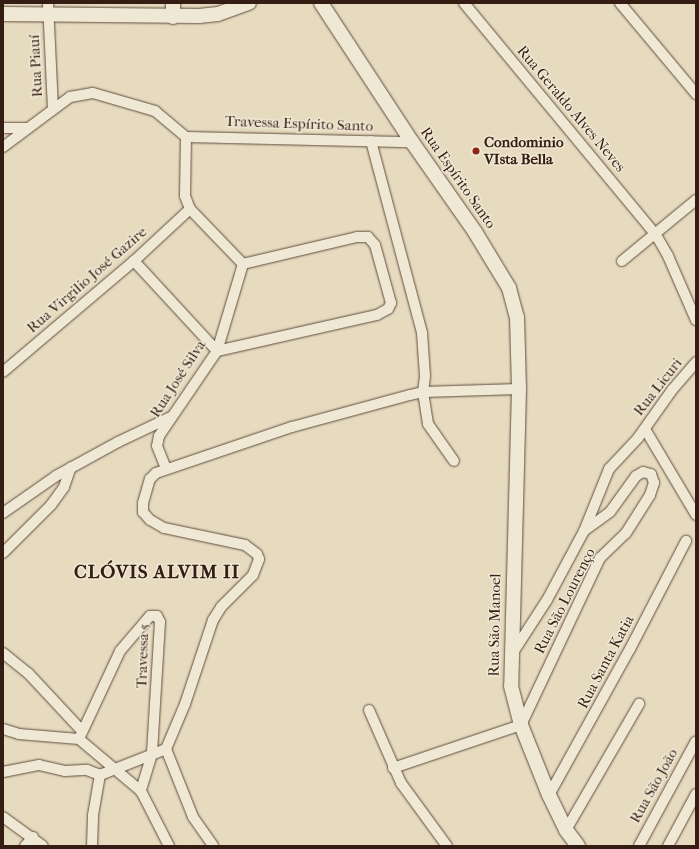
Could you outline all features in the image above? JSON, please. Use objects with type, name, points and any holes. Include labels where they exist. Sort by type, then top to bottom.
[{"type":"street","points":[[3,14],[48,8],[173,10],[218,14],[250,3]]},
{"type":"street","name":"Rua Espírito Santo","points":[[321,3],[412,142],[475,232],[509,288],[517,317],[519,389]]},
{"type":"street","name":"Rua Geraldo Alves Neves","points":[[464,3],[656,234]]},
{"type":"street","points":[[620,3],[696,94]]},
{"type":"street","name":"Rua Piauí","points":[[3,147],[53,108],[48,8]]},
{"type":"street","points":[[53,108],[70,97],[93,93],[155,111],[186,137],[185,196],[190,209],[243,264],[357,237],[368,237],[375,245],[391,297],[388,309],[377,315],[216,351],[134,261]]},
{"type":"street","points":[[3,128],[26,128]]},
{"type":"street","name":"Travessa Espírito Santo","points":[[186,137],[412,142]]},
{"type":"street","points":[[371,141],[422,333],[425,376],[423,392],[428,424],[454,461]]},
{"type":"street","points":[[622,262],[696,200]]},
{"type":"street","name":"Rua Virgilio José Gazire","points":[[3,372],[134,261],[190,209]]},
{"type":"street","points":[[656,234],[668,256],[696,320]]},
{"type":"street","name":"Rua José Silva","points":[[166,468],[157,446],[159,436],[216,351],[243,264]]},
{"type":"street","name":"Rua Licuri","points":[[510,656],[547,600],[584,531],[609,469],[645,429],[672,390],[696,362]]},
{"type":"street","points":[[213,846],[193,817],[166,749],[186,704],[214,620],[221,607],[253,575],[260,559],[257,554],[245,545],[164,528],[150,520],[143,512],[145,491],[150,480],[166,468],[195,461],[292,427],[423,392],[519,389]]},
{"type":"street","name":"Rua São Manoel","points":[[519,389],[510,656],[511,686],[520,725],[549,795],[566,830],[578,846]]},
{"type":"street","points":[[3,513],[72,467],[171,417]]},
{"type":"street","points":[[645,429],[696,515]]},
{"type":"street","points":[[3,553],[51,505],[64,487],[72,467]]},
{"type":"street","name":"Rua São Lourenço","points":[[520,725],[600,558],[635,521],[650,495],[653,477],[646,472],[636,476],[610,512],[584,531]]},
{"type":"street","name":"Rua Santa Katia","points":[[549,795],[686,541]]},
{"type":"street","name":"Travessa 5","points":[[81,735],[120,651],[150,616],[156,615],[160,622],[152,754]]},
{"type":"street","points":[[3,653],[28,673],[81,735],[116,770],[141,791],[169,846]]},
{"type":"street","points":[[566,830],[639,704]]},
{"type":"street","points":[[369,710],[393,768],[447,846]]},
{"type":"street","points":[[393,768],[520,725]]},
{"type":"street","points":[[3,729],[19,734],[81,735]]},
{"type":"street","name":"Rua São João","points":[[638,846],[696,741]]},
{"type":"street","points":[[3,772],[39,766],[65,771],[87,770],[100,774],[116,770],[166,749]]},
{"type":"street","points":[[141,791],[152,754]]},
{"type":"street","points":[[92,846],[92,815],[100,774]]},
{"type":"street","points":[[668,846],[696,794]]},
{"type":"street","points":[[3,818],[33,837],[43,846]]},
{"type":"street","points":[[26,846],[33,837]]},
{"type":"place","name":"Condominio VIsta Bella","points":[[476,151]]},
{"type":"district","name":"CLÓVIS ALVIM II","points":[[157,573]]}]
